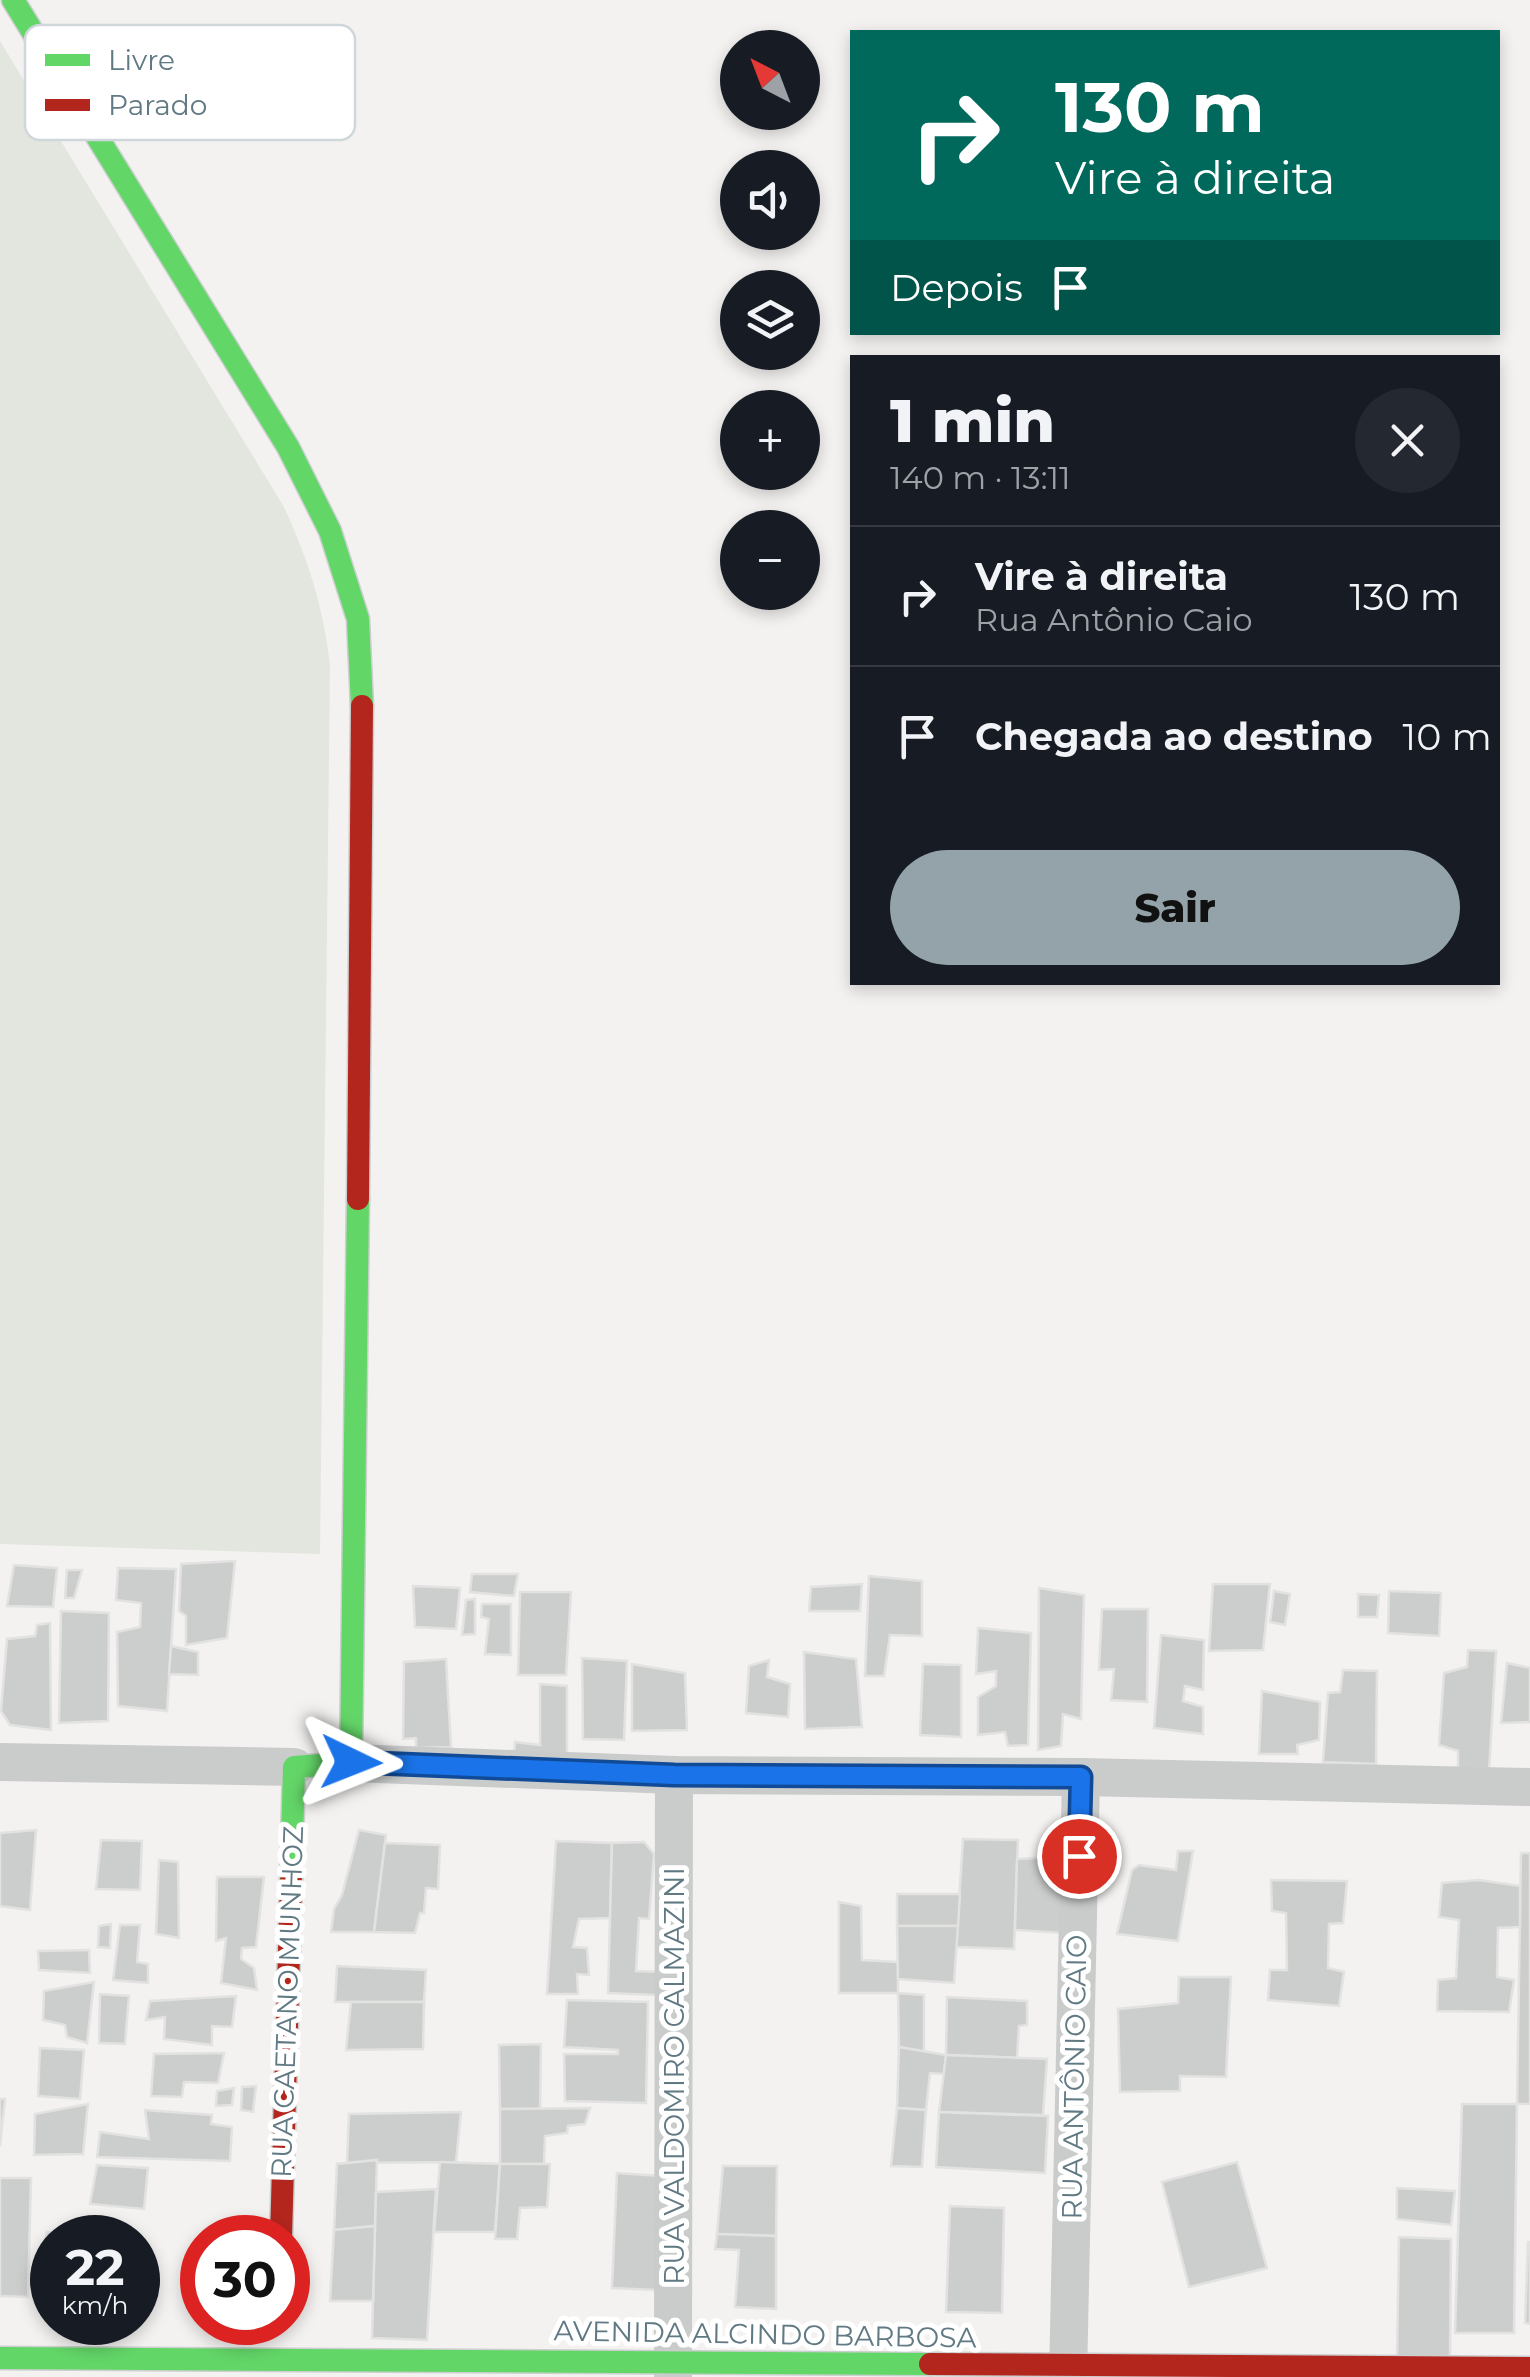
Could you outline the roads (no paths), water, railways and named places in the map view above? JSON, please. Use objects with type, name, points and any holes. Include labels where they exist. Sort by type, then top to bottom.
[{"type":"street","points":[[13,0],[28,25]]},
{"type":"street","points":[[99,140],[288,447],[330,530],[358,618],[362,673],[362,930],[351,1762]]},
{"type":"street","points":[[0,1762],[294,1767],[351,1762],[674,1775],[1081,1777],[1530,1787]]},
{"type":"street","name":"RUA CAETANO MUNHOZ","points":[[282,2215],[294,1767]]},
{"type":"street","name":"RUA VALDOMIRO CALMAZINI","points":[[674,1775],[674,2369]]},
{"type":"street","name":"RUA ANTÔNIO CAIO","points":[[1068,2372],[1081,1777]]},
{"type":"street","name":"AVENIDA ALCINDO BARBOSA","points":[[0,2358],[1068,2372],[1472,2372],[1530,2368]]}]
